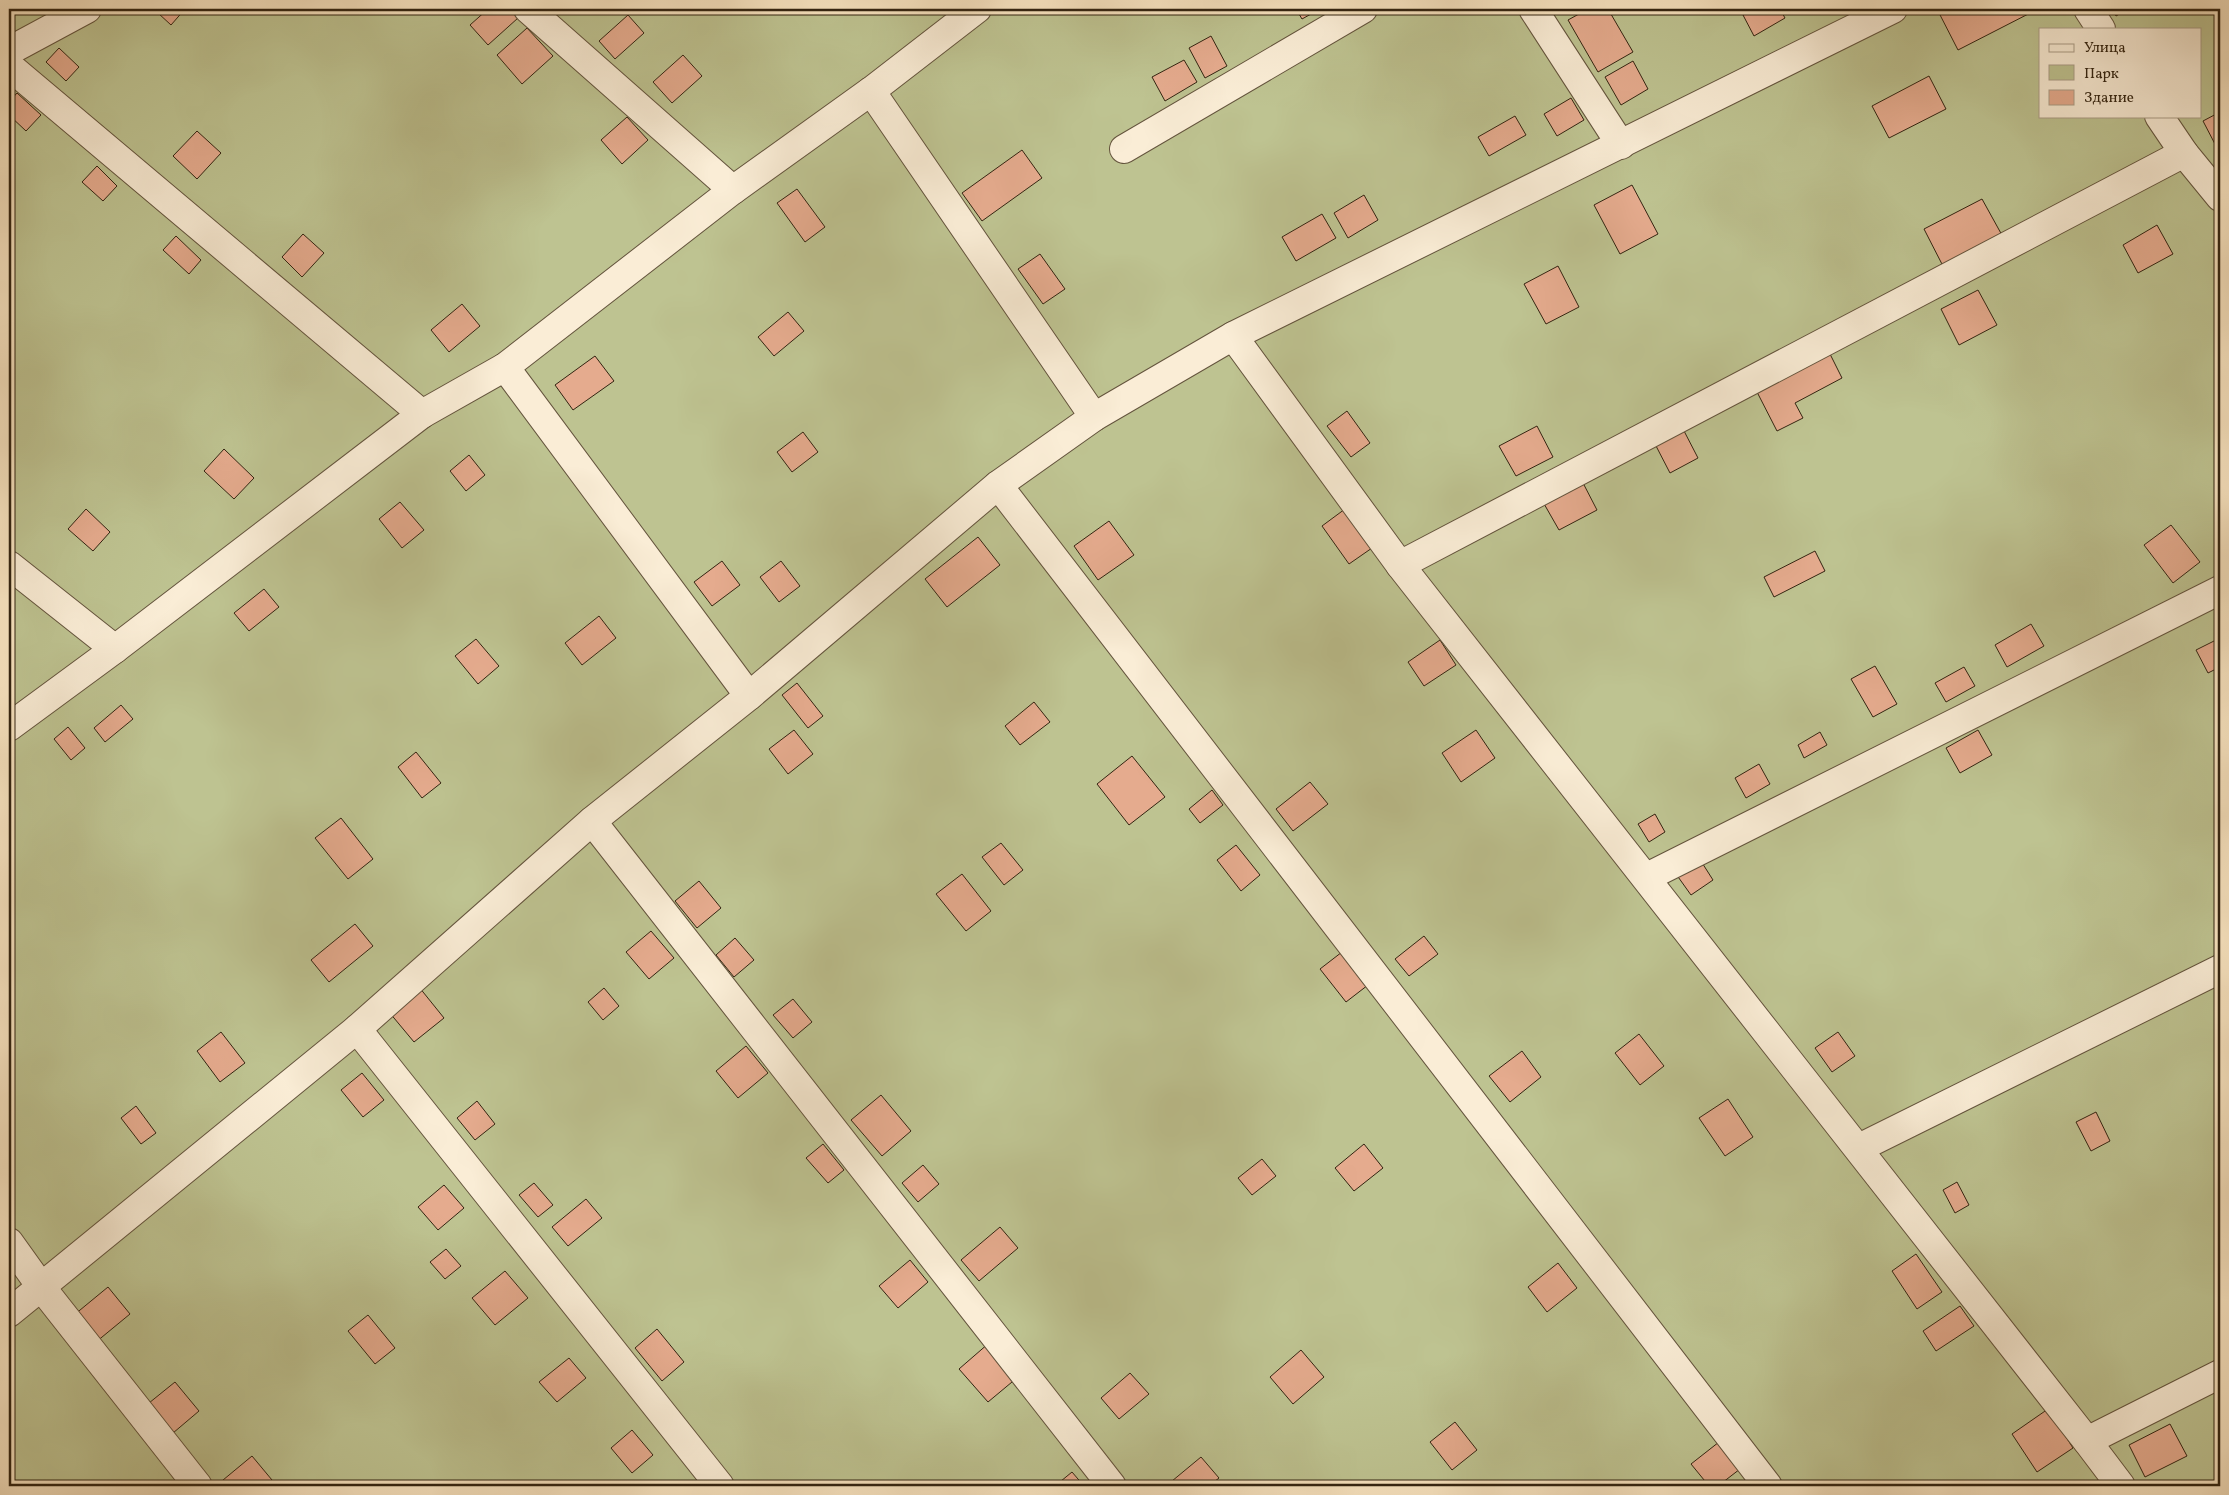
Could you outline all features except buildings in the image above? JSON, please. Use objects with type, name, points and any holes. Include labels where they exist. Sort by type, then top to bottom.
[{"type":"street","points":[[9,51],[87,9]]},
{"type":"street","points":[[528,9],[733,190]]},
{"type":"street","points":[[9,727],[116,649],[422,414],[505,367],[733,190],[871,91],[977,9]]},
{"type":"street","points":[[1124,149],[1363,9]]},
{"type":"street","points":[[1533,9],[1621,145]]},
{"type":"street","points":[[9,1313],[42,1288],[357,1028],[592,821],[748,696],[998,485],[1094,417],[1233,336],[1893,9]]},
{"type":"street","points":[[2088,9],[2100,28]]},
{"type":"street","points":[[9,66],[422,414]]},
{"type":"street","points":[[871,91],[1094,417]]},
{"type":"street","points":[[2160,118],[2184,154],[2215,182]]},
{"type":"street","points":[[1400,565],[2184,154]]},
{"type":"street","points":[[1233,336],[1400,565],[1859,1148],[2087,1440],[2120,1486]]},
{"type":"street","points":[[505,367],[748,696]]},
{"type":"street","points":[[998,485],[1768,1486]]},
{"type":"street","points":[[9,565],[116,649]]},
{"type":"street","points":[[1647,877],[2220,590]]},
{"type":"street","points":[[592,821],[1112,1486]]},
{"type":"street","points":[[1859,1148],[2220,969]]},
{"type":"street","points":[[357,1028],[720,1486]]},
{"type":"street","points":[[9,1242],[42,1288],[198,1486]]},
{"type":"street","points":[[2087,1440],[2220,1374]]},
{"type":"green space","points":[[9,9],[2220,9],[2220,1486],[9,1486]]}]
